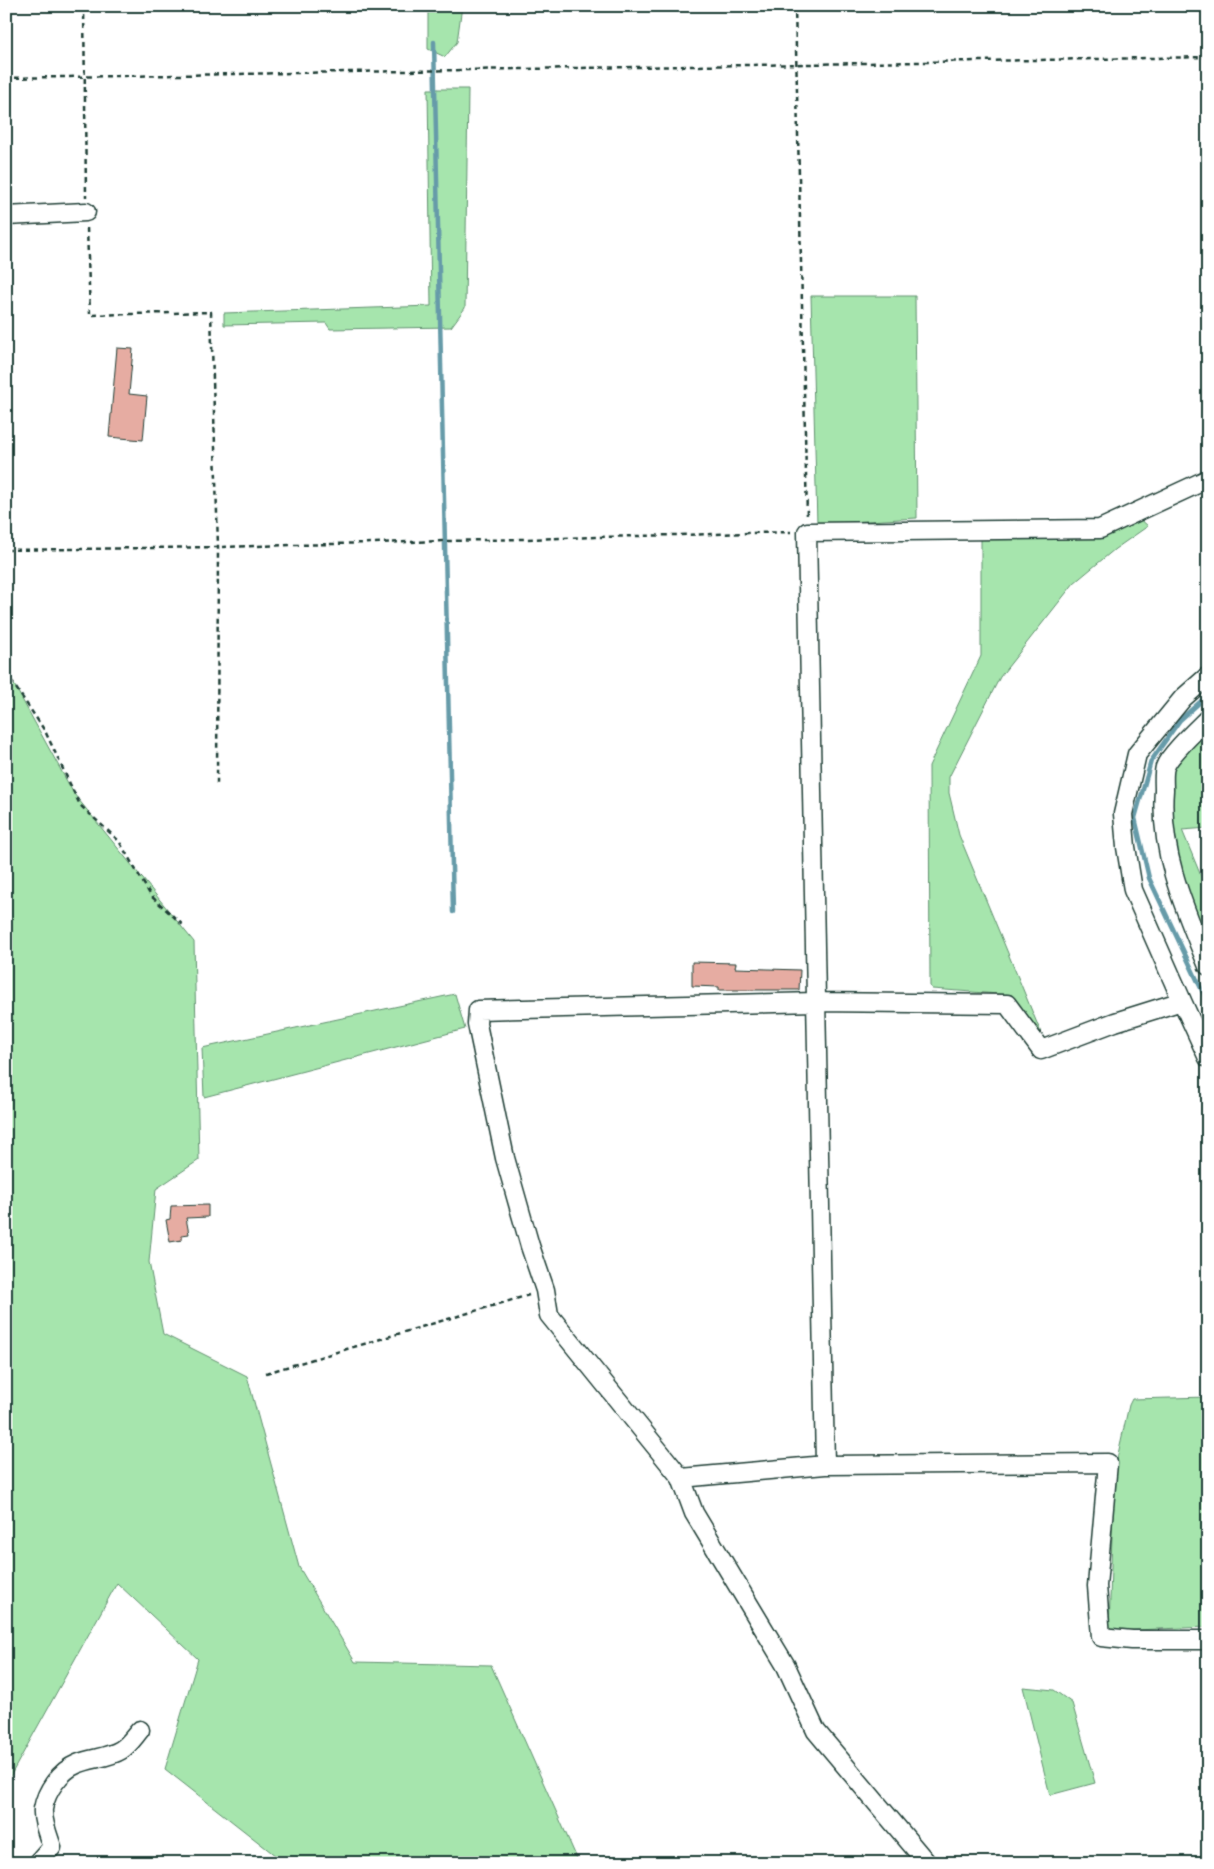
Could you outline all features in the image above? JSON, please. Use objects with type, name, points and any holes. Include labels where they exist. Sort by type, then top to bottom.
[{"type":"street","points":[[6,216],[86,212]]},
{"type":"street","points":[[825,1465],[807,532],[1100,529],[1208,479]]},
{"type":"street","points":[[1208,676],[1183,698],[1137,754],[1123,814],[1126,847],[1134,890],[1208,1058]]},
{"type":"street","points":[[1208,718],[1188,738],[1165,767],[1162,804],[1169,861],[1190,923],[1208,966]]},
{"type":"street","points":[[927,1863],[816,1731],[786,1666],[694,1513],[682,1478],[549,1315],[545,1290],[530,1246],[505,1158],[477,1024],[478,1010],[815,1002],[1007,1004],[1042,1050],[1115,1022],[1182,1001]]},
{"type":"street","points":[[682,1478],[825,1465],[1108,1463],[1096,1586],[1101,1637],[1132,1640],[1208,1640]]},
{"type":"street","points":[[38,1863],[52,1847],[44,1823],[43,1810],[47,1797],[59,1776],[66,1769],[76,1764],[121,1750],[128,1745],[140,1730]]},
{"type":"path","points":[[84,6],[86,212],[90,315],[211,312],[218,547],[217,785]]},
{"type":"path","points":[[6,550],[218,547],[807,532],[795,6]]},
{"type":"path","points":[[6,78],[1208,58]]},
{"type":"path","points":[[6,673],[46,731],[80,805],[119,841],[151,896],[184,926]]},
{"type":"path","points":[[266,1373],[545,1290]]},
{"type":"green space","points":[[428,6],[462,6],[457,42],[445,57],[428,49]]},
{"type":"green space","points":[[428,89],[468,89],[465,308],[451,327],[330,329],[326,323],[224,325],[224,313],[431,306]]},
{"type":"green space","points":[[811,296],[915,296],[917,518],[817,524]]},
{"type":"green space","points":[[1139,518],[1148,526],[1115,549],[1074,583],[1000,677],[949,777],[949,793],[959,835],[1044,1040],[1037,1037],[1012,995],[932,989],[930,986],[929,766],[981,656],[981,537]]},
{"type":"green space","points":[[6,670],[74,794],[194,942],[199,1160],[156,1189],[149,1262],[163,1334],[247,1376],[299,1567],[355,1662],[491,1665],[579,1863],[285,1863],[165,1769],[198,1659],[117,1583],[6,1784]]},
{"type":"green space","points":[[1208,727],[1208,828],[1182,830],[1208,893],[1208,946],[1177,862],[1169,810],[1169,773],[1190,745]]},
{"type":"green space","points":[[455,994],[465,1029],[204,1097],[202,1048]]},
{"type":"green space","points":[[1208,1397],[1208,1627],[1109,1631],[1114,1472],[1129,1405],[1132,1399]]},
{"type":"green space","points":[[1023,1687],[1054,1690],[1072,1703],[1095,1783],[1050,1795]]},
{"type":"building","points":[[117,348],[133,349],[129,394],[147,396],[143,440],[109,437]]},
{"type":"building","points":[[692,962],[736,963],[735,968],[800,970],[799,990],[719,990],[719,987],[692,986]]},
{"type":"building","points":[[208,1205],[208,1217],[186,1218],[189,1234],[182,1235],[182,1240],[170,1242],[166,1220],[170,1219],[171,1206]]},
{"type":"waterway","points":[[434,42],[453,912]]},
{"type":"waterway","points":[[1208,695],[1180,720],[1151,761],[1135,818],[1149,878],[1208,1003]]}]
